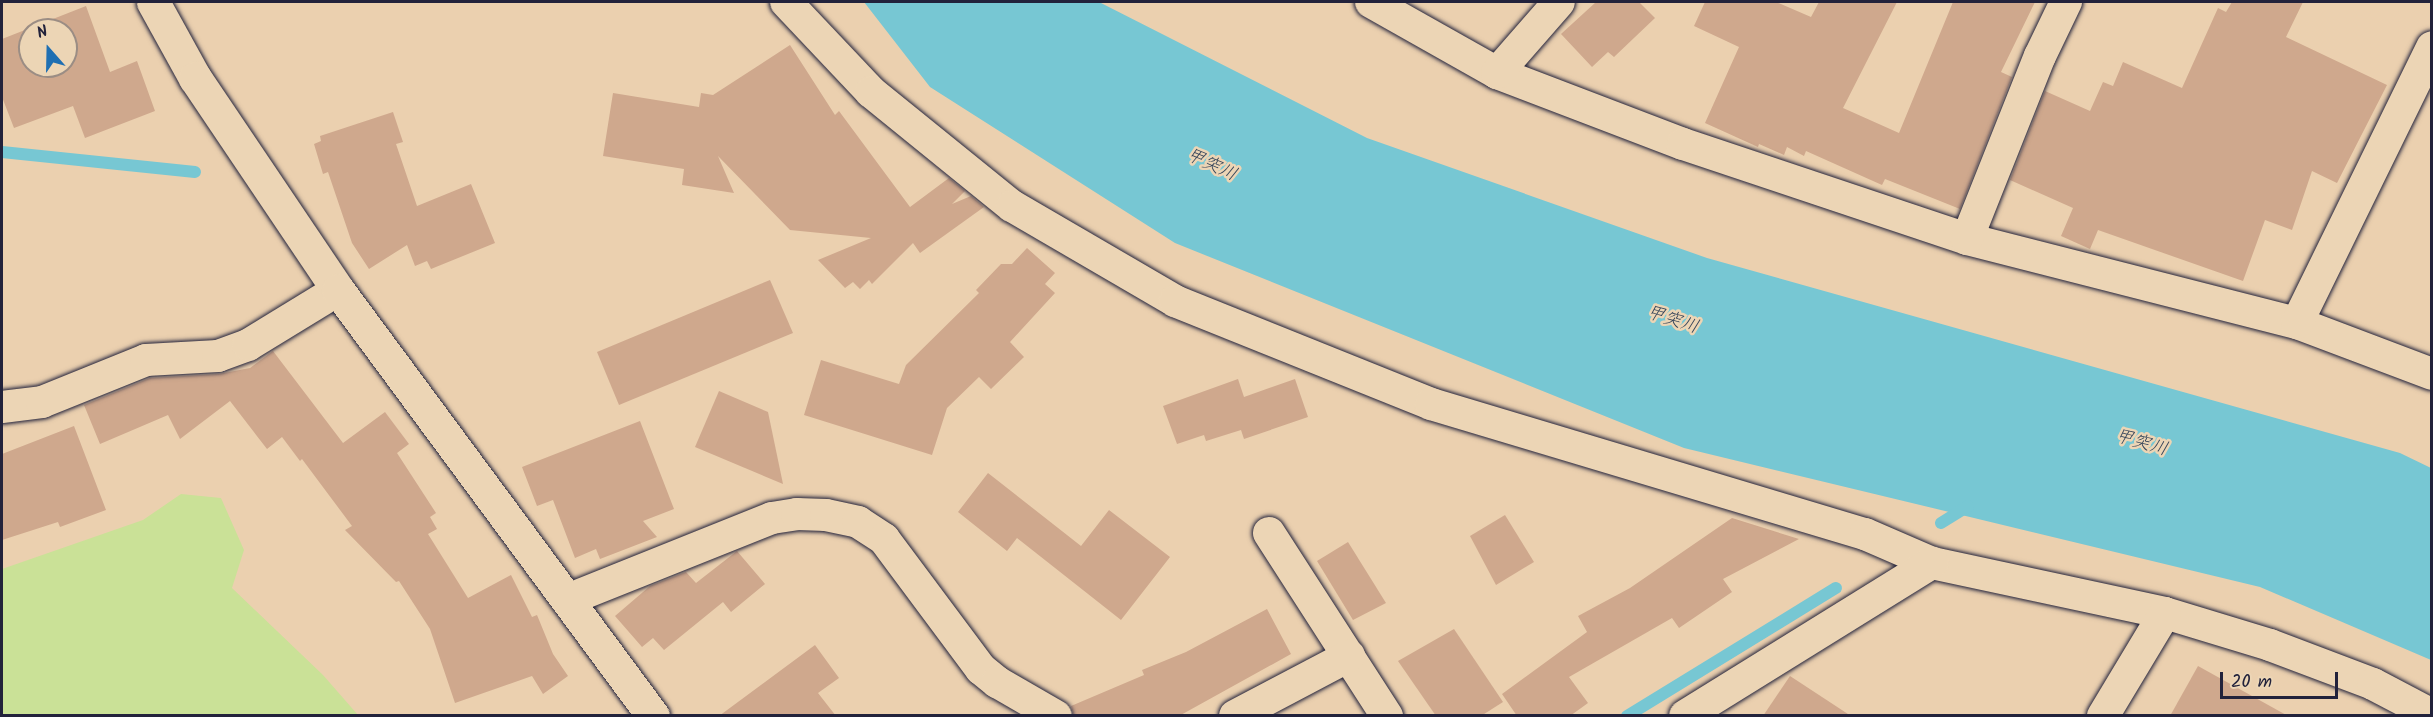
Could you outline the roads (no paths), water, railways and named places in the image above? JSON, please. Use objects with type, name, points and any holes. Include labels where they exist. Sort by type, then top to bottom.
[{"type":"street","points":[[153,2],[195,78],[338,291],[653,716]]},
{"type":"street","points":[[786,2],[871,92],[1012,206],[1175,301],[1431,404],[1865,534],[1932,563],[2165,613],[2270,645],[2373,684],[2432,715]]},
{"type":"street","points":[[1371,2],[1497,73],[1683,144],[1967,239],[2297,323],[2432,374]]},
{"type":"street","points":[[1497,73],[1559,2]]},
{"type":"street","points":[[1967,239],[2040,56],[2066,2]]},
{"type":"street","points":[[2297,323],[2432,47]]},
{"type":"street","points":[[2,407],[42,402],[146,360],[218,356],[248,345],[338,291]]},
{"type":"street","points":[[567,600],[772,518],[797,514],[826,515],[858,522],[884,539],[981,669],[997,682],[1056,716]]},
{"type":"street","points":[[1269,533],[1387,716]]},
{"type":"street","points":[[1685,716],[1932,563]]},
{"type":"street","points":[[2103,716],[2165,613]]},
{"type":"street","points":[[1235,716],[1348,656]]},
{"type":"water","name":"甲突川","points":[[864,2],[1099,2],[1367,138],[1707,258],[2400,453],[2431,468],[2431,660],[2260,587],[1684,448],[1175,243],[930,87]]},
{"type":"waterway","points":[[2,152],[195,172]]},
{"type":"waterway","points":[[1941,523],[1968,506]]},
{"type":"waterway","points":[[1627,716],[1836,588]]}]
